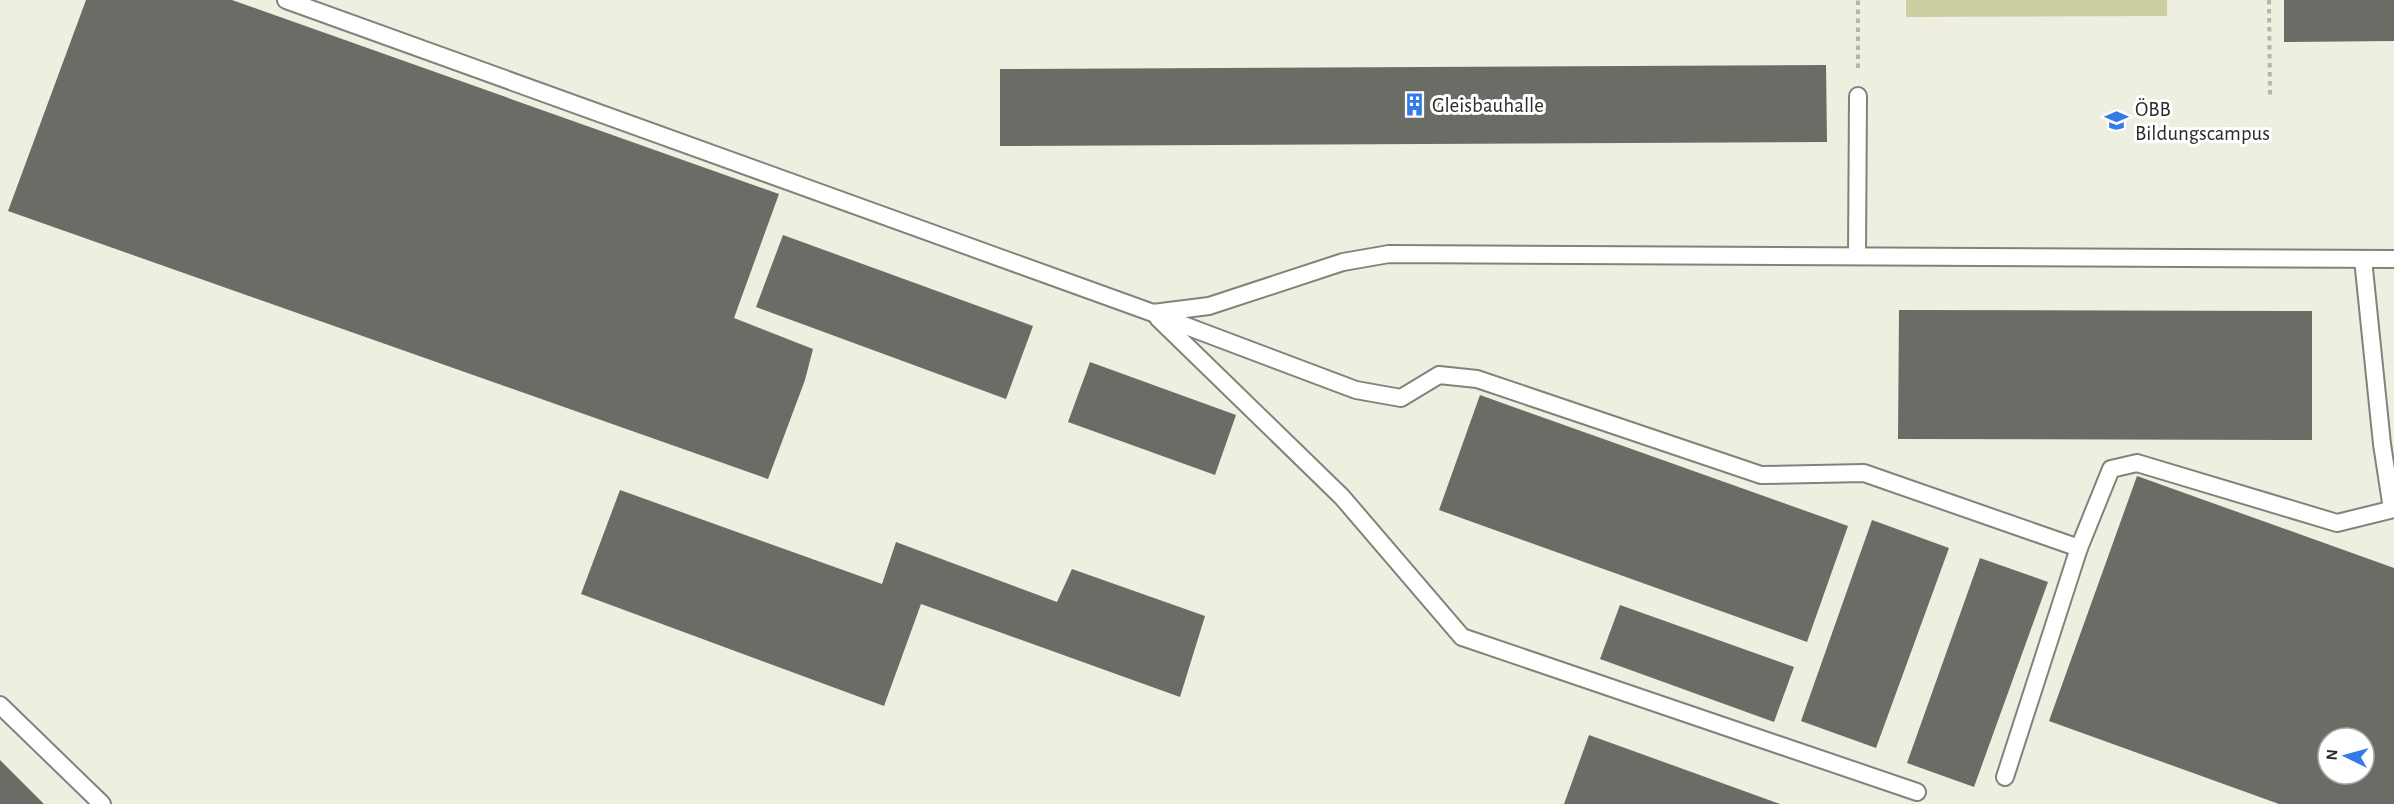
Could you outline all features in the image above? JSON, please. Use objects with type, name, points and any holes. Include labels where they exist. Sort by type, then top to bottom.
[{"type":"lane","points":[[286,0],[1153,313],[1356,390],[1401,398],[1439,375],[1477,379],[1761,475],[1864,473],[2079,548]]},
{"type":"lane","points":[[1857,256],[1858,96]]},
{"type":"lane","points":[[1153,313],[1209,306],[1343,262],[1389,254],[2394,259]]},
{"type":"lane","points":[[2005,777],[2079,548],[2111,469],[2137,463],[2337,523],[2393,509],[2382,444],[2363,259]]},
{"type":"lane","points":[[1153,313],[1342,497],[1462,637],[1917,792]]},
{"type":"lane","points":[[0,705],[102,804]]},
{"type":"path","points":[[1858,0],[1858,96]]},
{"type":"path","points":[[2269,0],[2270,95]]},
{"type":"shaded area","points":[[0,0],[2394,0],[2394,804],[0,804]]},
{"type":"green space","points":[[1906,0],[2167,0],[2167,16],[1906,17]]},
{"type":"building","points":[[86,0],[232,0],[779,194],[734,318],[813,349],[805,380],[768,479],[8,211]]},
{"type":"building","points":[[2284,0],[2394,0],[2394,41],[2284,42]]},
{"type":"building","name":"Gleisbauhalle","points":[[1826,65],[1827,142],[1000,146],[1000,69]]},
{"type":"building","points":[[783,235],[1033,326],[1006,399],[756,307]]},
{"type":"building","points":[[1899,310],[2312,311],[2312,440],[1898,439]]},
{"type":"building","points":[[1090,362],[1236,415],[1215,475],[1068,422]]},
{"type":"building","points":[[1480,395],[1848,526],[1807,642],[1439,510]]},
{"type":"building","points":[[2137,476],[2394,568],[2394,804],[2279,804],[2049,721]]},
{"type":"building","points":[[620,490],[882,584],[896,542],[1057,602],[1072,569],[1205,616],[1180,697],[921,604],[884,706],[581,594]]},
{"type":"building","points":[[1872,520],[1949,548],[1876,748],[1801,721]]},
{"type":"building","points":[[1980,558],[2048,582],[1974,787],[1907,763]]},
{"type":"building","points":[[1620,605],[1794,667],[1774,722],[1600,659]]},
{"type":"building","points":[[1589,735],[1780,804],[1564,804]]},
{"type":"building","points":[[0,760],[44,804],[0,804]]},
{"type":"place","name":"Gleisbauhalle","points":[[1414,105]]},
{"type":"place","name":"ÖBB Bildungscampus","points":[[2117,121]]}]
